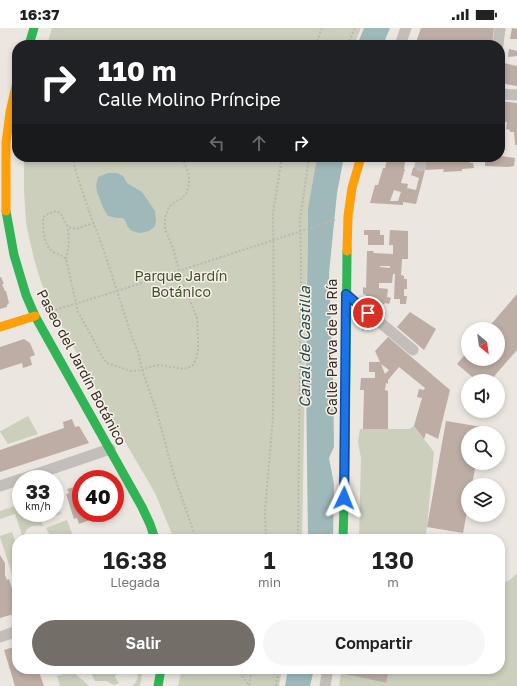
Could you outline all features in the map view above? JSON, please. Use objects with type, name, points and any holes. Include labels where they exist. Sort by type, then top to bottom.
[{"type":"street","points":[[30,40],[34,28]]},
{"type":"street","points":[[402,40],[406,28]]},
{"type":"street","points":[[499,40],[500,28]]},
{"type":"street","points":[[505,94],[517,95]]},
{"type":"street","name":"Paseo del Jardín Botánico","points":[[12,103],[3,145],[6,210],[14,255],[26,295],[35,316],[110,449],[150,524],[153,534]]},
{"type":"street","name":"Calle Parva de la Ría","points":[[343,534],[348,216],[352,188],[360,162]]},
{"type":"street","points":[[346,294],[412,350]]},
{"type":"street","points":[[0,327],[35,316]]},
{"type":"street","points":[[48,470],[110,449]]},
{"type":"street","points":[[0,486],[12,482]]},
{"type":"street","points":[[0,637],[12,633]]},
{"type":"street","points":[[158,686],[160,674]]},
{"type":"street","points":[[325,686],[327,674]]},
{"type":"path","points":[[318,40],[322,28]]},
{"type":"path","points":[[350,40],[355,28]]},
{"type":"path","points":[[74,162],[138,352],[173,472],[194,534]]},
{"type":"path","points":[[66,259],[59,254],[52,252],[47,245],[44,233],[44,217],[56,211],[61,214],[68,227],[69,244],[66,259],[78,312],[92,335],[101,355],[107,363],[131,371],[142,370],[159,365],[184,369],[193,365],[198,351],[197,318],[179,271],[175,253],[165,229],[165,218],[168,207],[186,194],[189,185],[189,175],[184,162]]},
{"type":"path","points":[[266,534],[265,511],[273,417],[274,213],[281,162]]},
{"type":"path","points":[[298,534],[301,260],[300,220],[308,162]]},
{"type":"path","points":[[35,316],[335,220]]},
{"type":"path","points":[[68,227],[76,229],[94,223]]},
{"type":"path","points":[[241,674],[249,686]]},
{"type":"path","points":[[249,686],[251,674]]},
{"type":"path","points":[[276,686],[278,674]]},
{"type":"green space","points":[[52,28],[361,28],[356,40],[48,40]]},
{"type":"green space","name":"Parque Jardín Botánico","points":[[24,162],[316,162],[308,208],[302,534],[172,534],[155,493],[82,363],[42,285],[34,259],[26,223]]},
{"type":"green space","points":[[28,416],[38,434],[8,444],[0,431]]},
{"type":"green space","points":[[414,426],[434,452],[426,534],[359,534],[361,458],[358,442],[360,429],[409,429]]},
{"type":"green space","points":[[12,507],[12,515],[0,519],[0,511]]},
{"type":"green space","points":[[67,520],[72,534],[49,534],[46,528]]},
{"type":"green space","points":[[18,522],[42,522],[43,526],[36,525],[30,527],[25,534],[22,534]]},
{"type":"green space","points":[[12,532],[13,534],[12,574],[0,537]]},
{"type":"green space","points":[[517,573],[517,686],[339,686],[341,674],[385,683],[388,674],[505,674],[505,582]]},
{"type":"green space","points":[[63,674],[75,674],[89,686],[60,686],[57,676]]},
{"type":"green space","points":[[92,674],[116,674],[115,677],[119,683],[114,685],[106,681],[95,681]]},
{"type":"green space","points":[[137,674],[142,674],[140,686],[132,686],[136,682],[138,678]]},
{"type":"green space","points":[[181,674],[281,674],[279,686],[178,686]]},
{"type":"water","points":[[364,28],[390,28],[385,40],[359,40]]},
{"type":"water","points":[[316,162],[343,162],[337,193],[329,273],[334,447],[329,458],[334,484],[333,534],[308,534],[306,380],[308,208]]},
{"type":"water","points":[[108,173],[117,173],[123,176],[127,183],[142,192],[155,211],[155,226],[149,231],[140,233],[132,231],[127,226],[123,218],[108,216],[102,206],[96,186],[98,177]]},
{"type":"water","points":[[287,674],[313,674],[310,686],[285,686]]},
{"type":"building","points":[[421,28],[494,28],[493,40],[417,40]]},
{"type":"building","points":[[512,28],[517,29],[517,39],[510,39]]},
{"type":"building","points":[[509,49],[517,51],[517,56],[508,57]]},
{"type":"building","points":[[505,63],[517,66],[517,86],[505,84]]},
{"type":"building","points":[[505,102],[517,103],[517,145],[515,145],[514,132],[510,132],[510,130],[506,129],[507,122],[505,122]]},
{"type":"building","points":[[505,157],[515,158],[514,166],[485,166],[485,162],[505,162]]},
{"type":"building","points":[[386,162],[405,162],[401,183],[408,184],[407,188],[416,190],[419,178],[411,175],[413,168],[415,167],[425,170],[416,204],[403,202],[403,205],[370,203],[375,185],[378,185],[383,168],[385,168]],"holes":[[[394,190],[401,192],[398,201],[390,201]]]},
{"type":"building","points":[[426,162],[470,162],[473,163],[474,168],[462,169],[462,171],[443,172],[444,169],[425,170]]},
{"type":"building","points":[[364,230],[380,230],[380,235],[384,235],[384,245],[368,245],[368,235],[364,235]]},
{"type":"building","points":[[390,230],[408,231],[408,259],[402,259],[401,275],[404,276],[404,279],[407,279],[407,289],[404,289],[404,296],[407,296],[406,304],[400,304],[400,299],[394,299],[395,274],[393,274],[392,283],[379,283],[379,288],[388,289],[387,297],[391,298],[389,304],[385,303],[378,310],[366,300],[366,295],[363,294],[363,287],[366,288],[367,251],[374,251],[373,253],[393,254],[393,245],[389,245]],"holes":[[[380,266],[390,266],[390,268],[380,267]]]},
{"type":"building","points":[[0,277],[4,284],[2,284],[6,291],[9,303],[7,307],[0,309]]},
{"type":"building","points":[[517,294],[517,350],[505,364],[505,322],[493,322]]},
{"type":"building","points":[[410,312],[436,329],[424,350],[397,327]]},
{"type":"building","points":[[362,315],[373,324],[362,331]]},
{"type":"building","points":[[388,337],[450,390],[438,439],[426,433],[424,439],[414,426],[422,398],[417,397],[419,389],[424,390],[425,388],[399,367],[388,380],[388,384],[386,383],[385,390],[388,391],[388,429],[363,429],[364,390],[360,390],[361,378],[375,378],[375,372],[369,372],[369,362],[380,362],[375,351]],"holes":[[[381,364],[389,370],[385,374]]]},
{"type":"building","points":[[24,339],[30,343],[35,355],[30,357],[32,365],[23,368],[22,363],[0,370],[0,347]]},
{"type":"building","points":[[461,359],[461,366],[503,366],[496,374],[469,374],[457,364]]},
{"type":"building","points":[[72,419],[75,427],[79,426],[89,443],[0,472],[0,450],[64,428],[63,422]]},
{"type":"building","points":[[446,421],[476,426],[461,426],[461,470],[475,470],[473,478],[461,478],[461,522],[465,522],[463,533],[427,527]]},
{"type":"building","points":[[72,488],[72,513],[66,494],[69,493],[67,489]]},
{"type":"building","points":[[0,555],[5,563],[5,575],[7,580],[9,579],[12,588],[12,614],[0,618]]},
{"type":"building","points":[[12,648],[12,674],[40,674],[44,686],[15,686],[4,650]]},
{"type":"building","points":[[345,674],[388,674],[386,683]]},
{"type":"traffic: fast","points":[[30,40],[34,28]]},
{"type":"traffic: fast","points":[[6,211],[14,255],[26,295],[35,316],[142,507],[153,534]]},
{"type":"traffic: fast","points":[[343,534],[347,251]]},
{"type":"traffic: fast","points":[[158,686],[160,674]]},
{"type":"traffic: slow","points":[[6,211],[6,143],[12,103]]},
{"type":"traffic: slow","points":[[347,251],[348,216],[352,188],[360,162]]},
{"type":"traffic: slow","points":[[0,327],[35,316]]},
{"type":"route","points":[[344,498],[346,294],[368,313]]},
{"type":"water label","name":"Canal de Castilla","points":[[304,347]]}]
